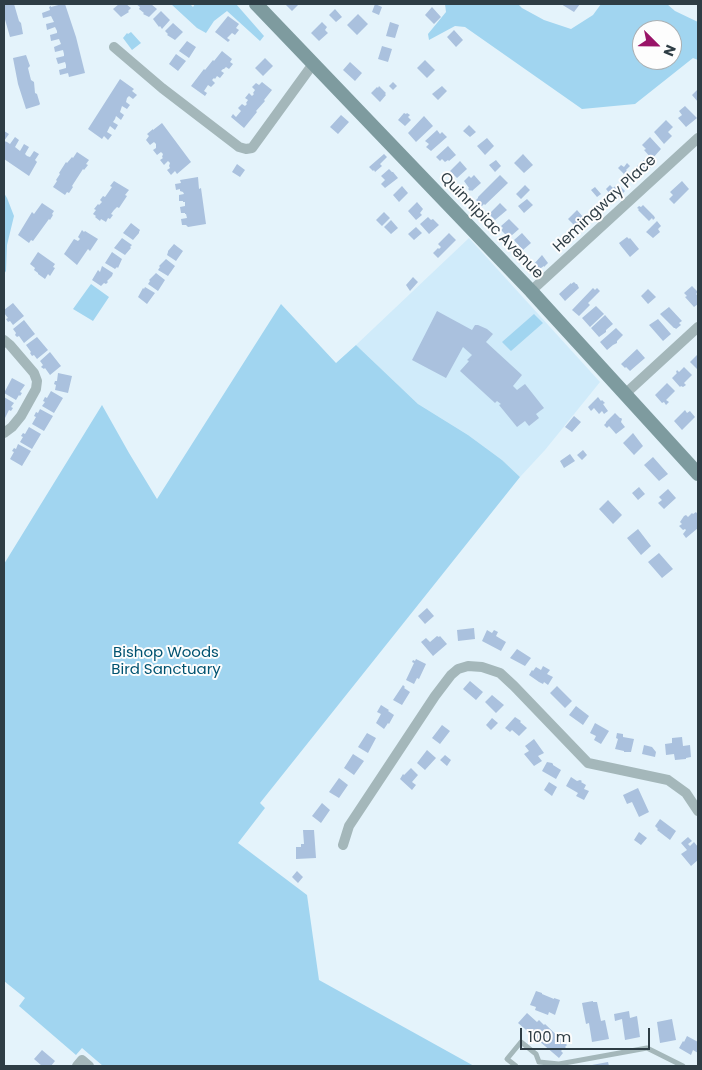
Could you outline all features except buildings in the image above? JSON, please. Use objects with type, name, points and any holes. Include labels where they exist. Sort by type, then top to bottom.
[{"type":"main road","name":"Quinnipiac Avenue","points":[[256,4],[532,292],[698,474]]},
{"type":"street","points":[[114,48],[162,88],[239,147],[246,149],[252,148],[313,64]]},
{"type":"street","name":"Hemingway Place","points":[[532,292],[698,138]]},
{"type":"street","points":[[625,394],[698,327]]},
{"type":"street","points":[[4,340],[34,373],[37,381],[36,388],[21,416],[4,433]]},
{"type":"street","points":[[343,845],[349,826],[435,696],[451,675],[458,669],[468,666],[482,666],[500,674],[514,686],[588,763],[668,780],[686,793],[698,811]]},
{"type":"lane","points":[[516,1066],[507,1059],[521,1042],[536,1054],[538,1064],[559,1064],[647,1048],[683,1066]]},
{"type":"shaded area","points":[[469,238],[600,382],[545,450],[520,477],[502,460],[468,435],[418,404],[356,345]]},
{"type":"green space","points":[[171,4],[190,4],[193,7],[195,4],[236,4],[264,36],[260,41],[227,11],[214,21],[206,33],[197,28]]},
{"type":"green space","points":[[445,4],[518,4],[544,20],[571,29],[593,15],[601,4],[667,4],[675,11],[698,22],[698,60],[693,58],[682,67],[682,20],[632,20],[632,70],[678,70],[635,104],[582,109],[465,27],[455,26],[429,40],[428,34],[446,12]]},
{"type":"green space","points":[[131,32],[141,43],[132,50],[123,38],[127,33]]},
{"type":"green space","points":[[4,193],[14,216],[7,245],[6,271],[4,274]]},
{"type":"green space","points":[[91,284],[109,297],[93,321],[73,309]]},
{"type":"green space","name":"Bishop Woods Bird Sanctuary","points":[[281,304],[336,363],[356,345],[418,404],[468,435],[502,460],[520,477],[260,803],[265,808],[238,843],[307,895],[319,980],[474,1066],[103,1066],[82,1048],[76,1055],[19,1006],[25,998],[4,981],[4,564],[102,405],[157,499]]},
{"type":"green space","points":[[534,314],[543,323],[511,351],[502,342]]}]
